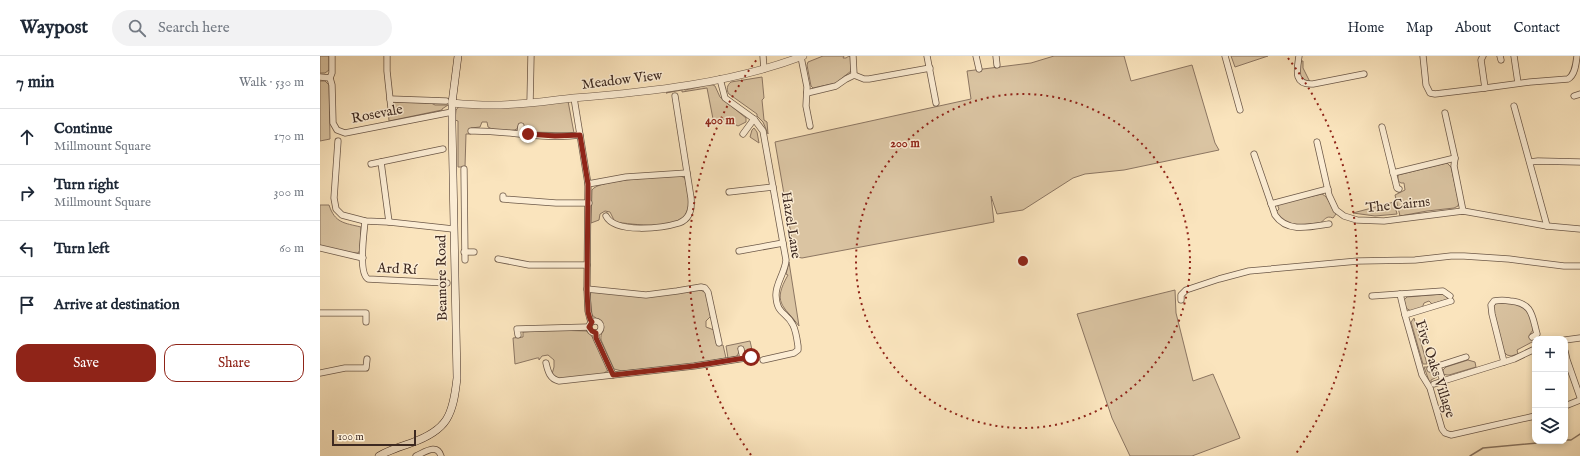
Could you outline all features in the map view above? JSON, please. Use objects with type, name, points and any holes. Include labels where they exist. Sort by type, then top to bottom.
[{"type":"main road","name":"Beamore Road","points":[[380,456],[388,451],[425,438],[438,430],[448,418],[453,408],[457,378],[452,178],[452,112],[449,102],[458,56]]},
{"type":"main road","name":"Meadow View","points":[[449,102],[503,104],[530,103],[628,94],[720,79],[802,56]]},
{"type":"street","name":"Rosevale","points":[[332,56],[332,73],[330,78],[332,85],[333,123],[336,130],[341,132],[352,131],[452,112]]},
{"type":"street","name":"Rosevale","points":[[387,56],[391,108]]},
{"type":"street","points":[[530,103],[531,56]]},
{"type":"street","points":[[762,56],[764,67]]},
{"type":"street","points":[[802,56],[807,87],[806,106],[810,126]]},
{"type":"street","points":[[853,56],[854,75]]},
{"type":"street","points":[[927,56],[936,103]]},
{"type":"street","points":[[976,56],[979,69]]},
{"type":"street","points":[[996,56],[997,64]]},
{"type":"street","points":[[1225,56],[1240,110]]},
{"type":"street","points":[[1299,56],[1297,76],[1306,84],[1364,74]]},
{"type":"street","points":[[1424,56],[1426,85],[1430,93],[1435,94],[1518,83],[1568,79],[1571,78],[1575,69],[1576,56]]},
{"type":"street","points":[[1483,56],[1480,60],[1485,88]]},
{"type":"street","points":[[1514,56],[1518,83]]},
{"type":"street","points":[[807,93],[836,86],[846,78],[854,75],[864,79],[869,79],[930,68]]},
{"type":"street","points":[[320,77],[330,78]]},
{"type":"street","name":"Hazel Lane","points":[[720,79],[725,98],[754,119],[763,131],[786,260],[786,267],[776,290],[776,296],[779,310],[793,325],[798,350],[794,353],[763,360]]},
{"type":"street","points":[[606,216],[608,221],[612,223],[640,229],[664,227],[683,222],[689,214],[692,204],[675,96]]},
{"type":"street","points":[[574,98],[588,184],[588,312],[592,331],[596,333],[596,338],[613,375]]},
{"type":"street","name":"Rosevale","points":[[390,99],[449,102]]},
{"type":"street","points":[[1514,106],[1547,226]]},
{"type":"street","points":[[1445,113],[1455,158],[1455,174],[1463,211]]},
{"type":"street","points":[[743,134],[754,119]]},
{"type":"street","points":[[484,123],[484,130]]},
{"type":"street","points":[[520,133],[521,126]]},
{"type":"street","name":"The Cairns","points":[[1382,127],[1397,188],[1399,189]]},
{"type":"street","points":[[471,131],[484,130],[555,136],[580,135]]},
{"type":"street","points":[[338,141],[334,198],[336,209],[342,216],[365,221],[454,229]]},
{"type":"street","name":"The Cairns","points":[[1317,142],[1331,201],[1336,210],[1344,216],[1357,220],[1383,221],[1463,211],[1547,226],[1580,229]]},
{"type":"street","points":[[371,164],[443,149]]},
{"type":"street","points":[[1254,154],[1275,215],[1281,223],[1299,227],[1329,224]]},
{"type":"street","points":[[1393,173],[1455,158]]},
{"type":"street","points":[[380,162],[389,222]]},
{"type":"street","points":[[1530,162],[1580,162]]},
{"type":"street","points":[[464,169],[464,260]]},
{"type":"street","points":[[588,184],[626,177],[687,173]]},
{"type":"street","points":[[452,178],[464,178]]},
{"type":"street","points":[[729,192],[773,187]]},
{"type":"street","points":[[1271,204],[1328,189]]},
{"type":"street","points":[[503,196],[503,199],[557,203],[589,203]]},
{"type":"street","name":"Ard Rí","points":[[365,221],[363,258],[364,276],[368,279],[447,283]]},
{"type":"street","points":[[739,251],[783,243]]},
{"type":"street","name":"Ard Rí","points":[[320,248],[363,258]]},
{"type":"street","points":[[464,252],[474,252]]},
{"type":"street","points":[[1181,300],[1181,295],[1186,290],[1234,274],[1255,270],[1358,261],[1415,260],[1451,256],[1509,259],[1564,266],[1580,266]]},
{"type":"street","points":[[498,259],[514,263],[540,266],[588,266]]},
{"type":"street","points":[[513,269],[514,263]]},
{"type":"street","points":[[587,290],[646,294],[676,292],[701,287],[704,288],[708,292],[719,343]]},
{"type":"street","name":"Five Oaks Village","points":[[1372,296],[1443,291],[1451,298],[1405,315]]},
{"type":"street","name":"Five Oaks Village","points":[[1400,294],[1422,375],[1430,388],[1442,429],[1447,435],[1532,417]]},
{"type":"street","points":[[1504,362],[1492,314],[1491,306],[1494,301],[1506,300],[1521,302],[1528,307],[1531,312],[1537,334],[1534,336]]},
{"type":"street","points":[[320,313],[366,313],[366,322]]},
{"type":"street","points":[[518,336],[517,329],[591,324],[596,321],[601,325],[600,331],[596,333]]},
{"type":"street","points":[[707,324],[714,322]]},
{"type":"street","points":[[1568,340],[1580,338]]},
{"type":"street","points":[[741,349],[743,358]]},
{"type":"street","points":[[1434,384],[1514,359],[1532,350]]},
{"type":"street","points":[[546,363],[551,376],[559,382],[694,366],[752,356]]},
{"type":"street","points":[[1430,369],[1466,357]]},
{"type":"street","points":[[320,373],[345,368],[366,368],[367,359]]},
{"type":"street","points":[[1568,363],[1580,396]]},
{"type":"street","points":[[1438,366],[1443,381]]},
{"type":"street","points":[[1568,405],[1580,400]]},
{"type":"street","points":[[416,456],[435,448],[439,450],[441,456]]},
{"type":"shaded area","points":[[320,56],[329,56],[329,70],[325,73],[320,73]]},
{"type":"shaded area","points":[[823,56],[844,56],[843,58],[846,58],[849,56],[851,58],[851,71],[836,83],[813,88],[811,86],[807,65],[808,62]]},
{"type":"shaded area","points":[[1054,56],[1124,56],[1131,81],[1192,65],[1215,143],[1219,150],[1124,170],[1085,174],[1073,178],[1023,210],[997,214],[991,196],[994,222],[802,258],[797,257],[794,252],[775,142],[971,99],[967,71],[1031,63]]},
{"type":"shaded area","points":[[1231,56],[1268,56],[1235,67]]},
{"type":"shaded area","points":[[1301,61],[1303,61],[1303,68],[1310,82],[1302,80],[1299,75]]},
{"type":"shaded area","points":[[762,77],[764,120],[767,122],[768,134],[763,122],[757,114],[729,94],[727,89],[731,82]]},
{"type":"shaded area","points":[[320,81],[325,81],[329,85],[330,139],[320,141]]},
{"type":"shaded area","points":[[708,85],[715,86],[720,97],[746,118],[746,122],[738,126],[725,119],[714,124],[707,88],[666,93],[683,88],[685,90]]},
{"type":"shaded area","points":[[568,101],[574,133],[529,132],[525,130],[523,125],[519,124],[517,129],[514,130],[498,130],[488,127],[487,122],[482,122],[480,127],[471,128],[471,134],[466,134],[465,167],[458,167],[458,121],[455,120],[456,110],[460,105]]},
{"type":"shaded area","points":[[392,102],[448,105],[442,110],[389,121],[388,110],[393,110]]},
{"type":"shaded area","points":[[754,128],[757,132],[759,143],[750,137]]},
{"type":"shaded area","points":[[1447,163],[1451,167],[1459,202],[1458,206],[1454,208],[1400,216],[1395,195],[1405,190],[1404,183],[1398,181],[1398,175]]},
{"type":"shaded area","points":[[681,176],[685,178],[689,204],[687,212],[683,218],[666,224],[643,225],[615,222],[610,212],[605,211],[600,214],[599,220],[591,223],[592,190],[597,186],[606,183],[633,179]]},
{"type":"shaded area","points":[[1322,194],[1336,214],[1333,218],[1327,217],[1320,223],[1295,224],[1285,221],[1276,212],[1279,209],[1277,204]]},
{"type":"shaded area","points":[[1394,202],[1397,214],[1375,216],[1353,213]]},
{"type":"shaded area","points":[[320,205],[329,205],[331,211],[337,219],[361,227],[360,250],[358,253],[351,253],[320,246]]},
{"type":"shaded area","points":[[789,262],[799,326],[784,308],[780,298],[783,284],[788,275],[786,274]]},
{"type":"shaded area","points":[[699,289],[706,293],[711,316],[706,321],[706,327],[714,330],[717,345],[723,345],[726,358],[689,365],[622,371],[614,369],[601,340],[603,327],[602,323],[592,315],[591,292],[654,296]]},
{"type":"shaded area","points":[[1175,290],[1176,313],[1193,381],[1213,374],[1240,438],[1192,456],[1130,456],[1112,418],[1077,314]]},
{"type":"shaded area","points":[[1444,294],[1448,299],[1432,304],[1429,301],[1424,303],[1422,308],[1411,311],[1406,308],[1404,300],[1407,297]]},
{"type":"shaded area","points":[[1497,303],[1517,304],[1524,308],[1530,317],[1533,327],[1530,334],[1532,342],[1517,350],[1518,354],[1511,356],[1504,352],[1493,307]]},
{"type":"shaded area","points":[[1414,318],[1427,364],[1423,364],[1411,322]]},
{"type":"shaded area","points":[[551,330],[588,331],[597,344],[608,370],[603,374],[558,379],[552,374],[554,360],[548,355],[542,356],[539,360],[539,358],[537,358],[515,364],[513,338],[523,337],[523,332]]},
{"type":"shaded area","points":[[750,341],[753,354],[745,354],[742,347],[738,348],[739,352],[737,356],[728,358],[726,346]]},
{"type":"shaded area","points":[[1468,360],[1475,362],[1476,367],[1449,375],[1443,374],[1443,370],[1446,367]]},
{"type":"shaded area","points":[[1424,367],[1428,367],[1429,372],[1434,370],[1438,374],[1437,377],[1431,380],[1431,386]]},
{"type":"waterway","points":[[1568,440],[1571,440],[1580,434]]},
{"type":"waterway","points":[[1470,456],[1483,448],[1532,443]]},
{"type":"route","points":[[528,134],[555,136],[580,135],[588,184],[589,203],[587,290],[588,312],[592,322],[589,327],[590,330],[596,333],[596,338],[613,375],[694,366],[751,357]]}]
